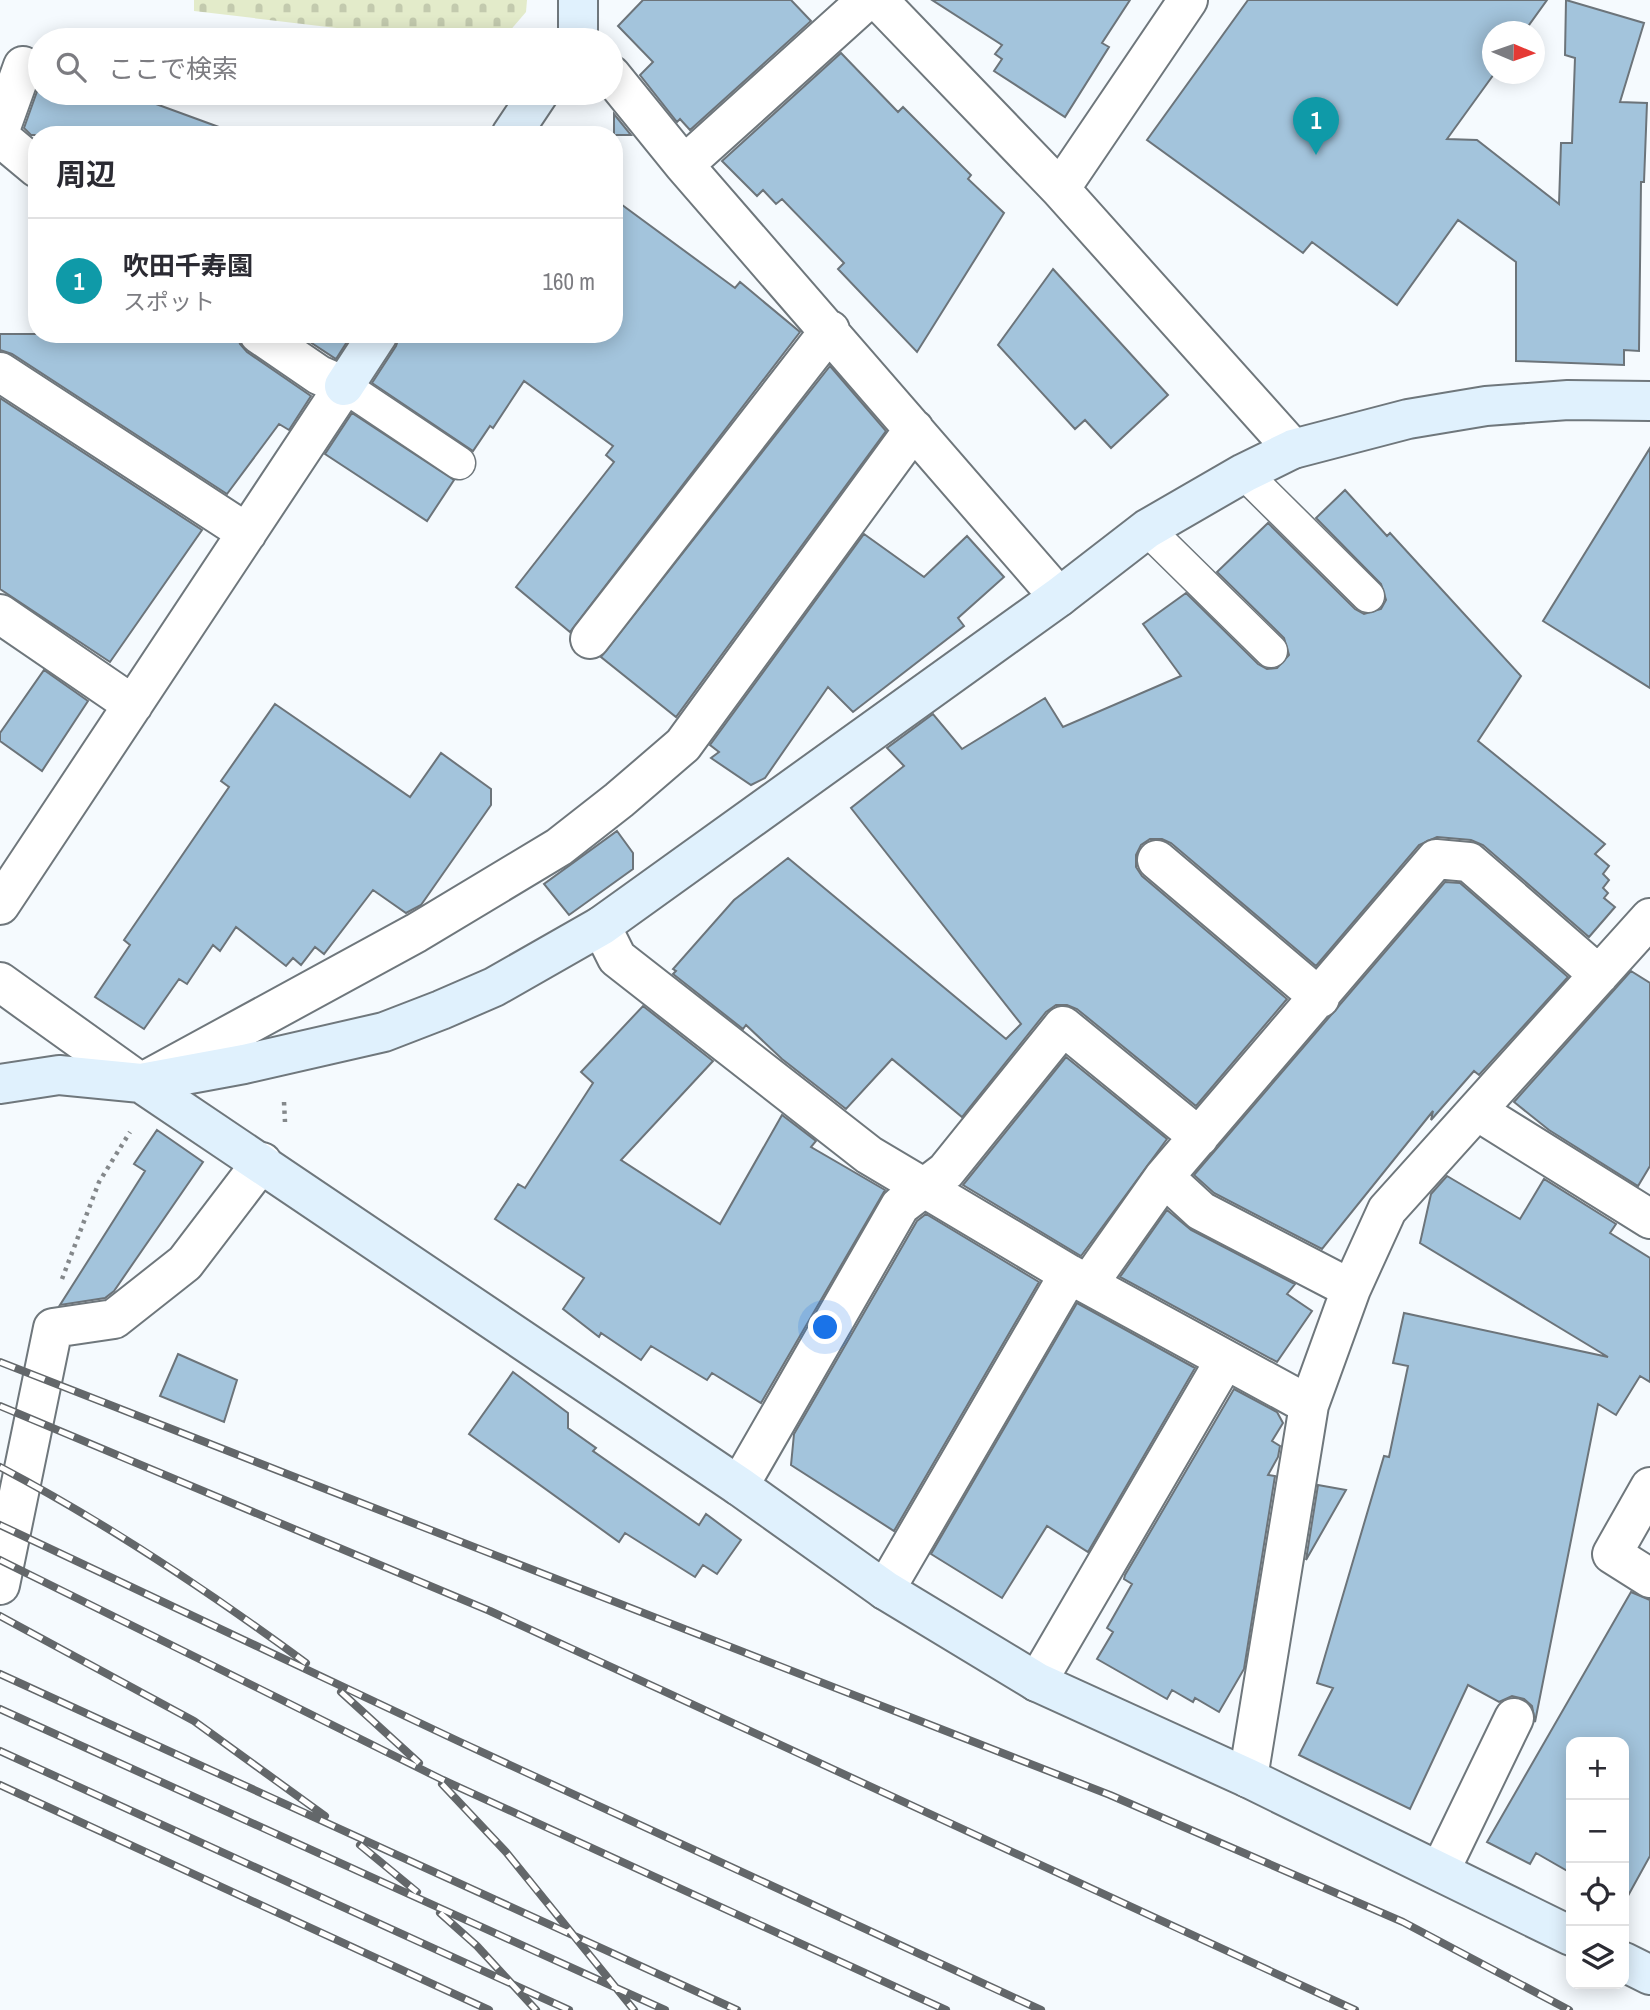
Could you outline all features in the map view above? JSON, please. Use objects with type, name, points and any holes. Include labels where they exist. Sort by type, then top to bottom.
[{"type":"street","points":[[684,165],[867,0]]},
{"type":"street","points":[[878,0],[1060,190],[1293,449]]},
{"type":"street","points":[[1060,190],[1188,0]]},
{"type":"street","points":[[0,130],[23,66]]},
{"type":"street","points":[[623,90],[684,165],[1059,597]]},
{"type":"street","points":[[517,126],[531,105]]},
{"type":"street","points":[[0,138],[28,161]]},
{"type":"street","points":[[590,639],[830,330]]},
{"type":"street","points":[[272,343],[319,375],[344,386]]},
{"type":"street","points":[[0,905],[372,343]]},
{"type":"street","points":[[0,372],[247,533]]},
{"type":"street","points":[[0,1084],[59,1075],[141,1083],[244,1064],[384,1031],[494,987],[601,926],[1059,597],[1147,529],[1244,473],[1293,449],[1408,419],[1486,406],[1568,400],[1650,401]]},
{"type":"street","points":[[141,1083],[416,933],[559,847],[619,800],[683,745],[914,429]]},
{"type":"street","points":[[0,614],[133,705]]},
{"type":"street","points":[[885,1590],[1079,1279],[1436,859],[1469,862],[1599,975]]},
{"type":"street","points":[[1157,860],[1320,998]]},
{"type":"street","points":[[1248,1778],[1309,1405],[1351,1289],[1387,1210],[1650,918]]},
{"type":"street","points":[[601,926],[617,958],[869,1155],[1079,1279],[1309,1405]]},
{"type":"street","points":[[0,982],[141,1083],[262,1161],[739,1486],[885,1590],[1037,1682],[1248,1778],[1566,1934]]},
{"type":"street","points":[[739,1486],[900,1206],[946,1171],[1063,1026],[1199,1137]]},
{"type":"street","points":[[1477,1111],[1650,1219]]},
{"type":"street","points":[[0,1585],[52,1328],[114,1319],[185,1262],[262,1161]]},
{"type":"street","points":[[1164,1177],[1201,1211],[1351,1289]]},
{"type":"street","points":[[1037,1682],[1225,1360]]},
{"type":"street","points":[[1650,1487],[1612,1554],[1650,1578]]},
{"type":"street","points":[[1440,1871],[1514,1718]]},
{"type":"street","points":[[1629,1964],[1650,1975]]},
{"type":"lane","points":[[344,386],[459,463]]},
{"type":"lane","points":[[1244,473],[1368,596]]},
{"type":"lane","points":[[1147,529],[1271,651]]},
{"type":"path","points":[[61,1281],[99,1182],[132,1129]]},
{"type":"green space","points":[[194,0],[527,0],[526,12],[512,28],[337,28],[194,11]]},
{"type":"building","points":[[643,0],[791,0],[811,21],[690,130],[680,119],[677,122],[640,75],[653,62],[623,28],[618,26]]},
{"type":"building","points":[[932,0],[1130,0],[1102,43],[1109,47],[1065,117],[994,71],[1002,59],[995,54],[1002,45]]},
{"type":"building","points":[[1248,0],[1547,0],[1532,21],[1482,21],[1482,84],[1487,84],[1447,139],[1477,140],[1559,204],[1561,143],[1572,143],[1575,58],[1565,55],[1566,0],[1644,23],[1620,102],[1647,103],[1644,182],[1641,182],[1639,351],[1624,350],[1624,365],[1516,361],[1516,262],[1458,220],[1397,305],[1312,242],[1303,253],[1147,140]]},
{"type":"building","points":[[841,53],[898,112],[903,107],[971,175],[968,179],[1004,213],[917,352],[838,269],[844,263],[782,199],[776,204],[763,190],[757,196],[722,161]]},
{"type":"building","points":[[32,105],[159,105],[216,126],[28,126],[28,132],[24,128]]},
{"type":"building","points":[[614,114],[631,135],[623,135],[623,126],[614,126]]},
{"type":"building","points":[[623,206],[735,288],[740,282],[800,332],[570,632],[516,587],[614,462],[606,455],[613,446],[524,381],[493,428],[490,426],[473,451],[372,383],[397,343],[623,343]]},
{"type":"building","points":[[1053,269],[1168,395],[1111,448],[1085,420],[1075,429],[998,345]]},
{"type":"building","points":[[0,334],[28,334],[28,343],[240,343],[247,352],[311,396],[289,430],[279,424],[227,494],[12,354],[0,350]]},
{"type":"building","points":[[312,343],[346,343],[336,359]]},
{"type":"building","points":[[830,366],[886,431],[676,717],[601,657]]},
{"type":"building","points":[[0,398],[202,530],[110,662],[0,589]]},
{"type":"building","points":[[352,413],[454,480],[427,521],[325,454]]},
{"type":"building","points":[[1650,448],[1650,688],[1543,621]]},
{"type":"building","points":[[1345,490],[1387,536],[1390,533],[1521,676],[1478,741],[1605,844],[1595,854],[1609,866],[1603,874],[1609,880],[1603,888],[1608,893],[1604,898],[1615,907],[1589,937],[1483,845],[1471,840],[1437,837],[1419,845],[1316,966],[1171,843],[1162,839],[1150,839],[1141,845],[1136,855],[1136,867],[1142,876],[1287,999],[1196,1106],[1077,1009],[1056,1005],[1046,1012],[962,1117],[892,1059],[846,1109],[782,1059],[746,1025],[743,1029],[673,974],[676,971],[673,969],[734,900],[788,858],[1006,1039],[1021,1024],[851,808],[904,766],[887,748],[933,714],[962,749],[1045,698],[1063,727],[1181,676],[1143,624],[1186,593],[1258,664],[1267,669],[1277,668],[1289,655],[1284,638],[1217,572],[1268,523],[1355,609],[1364,614],[1381,609],[1386,600],[1381,584],[1316,518]]},
{"type":"building","points":[[864,534],[924,577],[967,536],[1004,577],[958,618],[964,626],[853,712],[828,687],[765,778],[751,785],[711,758],[719,752],[710,745]]},
{"type":"building","points":[[44,670],[88,701],[42,771],[0,741],[0,733]]},
{"type":"building","points":[[275,704],[410,797],[441,753],[491,789],[491,805],[421,905],[406,913],[373,890],[324,954],[315,947],[301,965],[293,958],[286,966],[236,927],[220,951],[213,945],[187,984],[179,979],[144,1029],[95,997],[130,945],[124,940],[229,787],[221,781]]},
{"type":"building","points":[[617,831],[633,853],[633,869],[569,915],[544,884]]},
{"type":"building","points":[[1445,882],[1460,883],[1568,977],[1479,1075],[1474,1071],[1431,1120],[1433,1111],[1322,1249],[1214,1193],[1194,1175]]},
{"type":"building","points":[[1631,971],[1650,983],[1650,1166],[1638,1186],[1549,1130],[1514,1102]]},
{"type":"building","points":[[643,1006],[713,1061],[621,1160],[720,1224],[782,1115],[816,1141],[811,1147],[885,1190],[761,1403],[712,1373],[707,1380],[651,1346],[641,1360],[601,1333],[599,1337],[563,1309],[584,1278],[495,1219],[518,1184],[525,1188],[593,1083],[581,1072]]},
{"type":"building","points":[[1066,1057],[1167,1139],[1081,1256],[963,1185]]},
{"type":"building","points":[[157,1130],[203,1162],[114,1291],[105,1298],[60,1305],[145,1171],[134,1164]]},
{"type":"building","points":[[1447,1176],[1520,1219],[1544,1179],[1616,1224],[1610,1233],[1650,1258],[1650,1382],[1640,1376],[1616,1415],[1598,1404],[1535,1722],[1532,1706],[1524,1699],[1512,1696],[1499,1702],[1468,1685],[1410,1809],[1299,1755],[1333,1688],[1317,1683],[1384,1456],[1389,1457],[1408,1366],[1393,1363],[1404,1313],[1608,1357],[1420,1243],[1431,1194]]},
{"type":"building","points":[[1167,1210],[1191,1230],[1295,1284],[1287,1294],[1312,1311],[1277,1362],[1120,1277]]},
{"type":"building","points":[[926,1214],[1039,1282],[894,1531],[791,1465],[794,1434],[917,1221]]},
{"type":"building","points":[[1077,1303],[1195,1368],[1088,1552],[1047,1526],[1002,1598],[931,1554]]},
{"type":"building","points":[[178,1354],[237,1380],[224,1422],[160,1396]]},
{"type":"building","points":[[513,1372],[568,1413],[568,1428],[596,1448],[593,1451],[699,1525],[706,1514],[741,1540],[717,1574],[703,1565],[695,1577],[625,1533],[619,1542],[469,1434]]},
{"type":"building","points":[[1234,1389],[1277,1412],[1283,1423],[1272,1441],[1280,1446],[1278,1457],[1268,1475],[1275,1476],[1244,1669],[1219,1712],[1195,1698],[1193,1702],[1172,1690],[1167,1699],[1097,1659],[1113,1632],[1107,1628],[1132,1584],[1124,1579],[1125,1575]]},
{"type":"building","points":[[1318,1485],[1346,1490],[1306,1560]]},
{"type":"building","points":[[1631,1592],[1650,1600],[1650,1856],[1629,1894],[1629,1737],[1566,1737],[1566,1870],[1536,1853],[1530,1864],[1487,1842]]},
{"type":"railway","points":[[0,1362],[1110,1795],[1403,1922],[1569,2010]]},
{"type":"railway","points":[[0,1406],[490,1611],[1355,2010]]},
{"type":"railway","points":[[0,1467],[79,1511],[156,1559],[306,1663]]},
{"type":"railway","points":[[0,1525],[458,1741],[1041,2010]]},
{"type":"railway","points":[[0,1560],[443,1780],[946,2010]]},
{"type":"railway","points":[[0,1616],[194,1721],[325,1816]]},
{"type":"railway","points":[[0,1674],[737,2010]]},
{"type":"railway","points":[[341,1692],[419,1763]]},
{"type":"railway","points":[[0,1709],[665,2010]]},
{"type":"railway","points":[[0,1751],[569,2010]]},
{"type":"railway","points":[[442,1784],[506,1852],[634,2010]]},
{"type":"railway","points":[[0,1785],[489,2010]]},
{"type":"railway","points":[[360,1845],[417,1892]]},
{"type":"railway","points":[[440,1913],[477,1946],[536,2010]]},
{"type":"place","name":"吹田千寿園","points":[[1316,155]]}]
